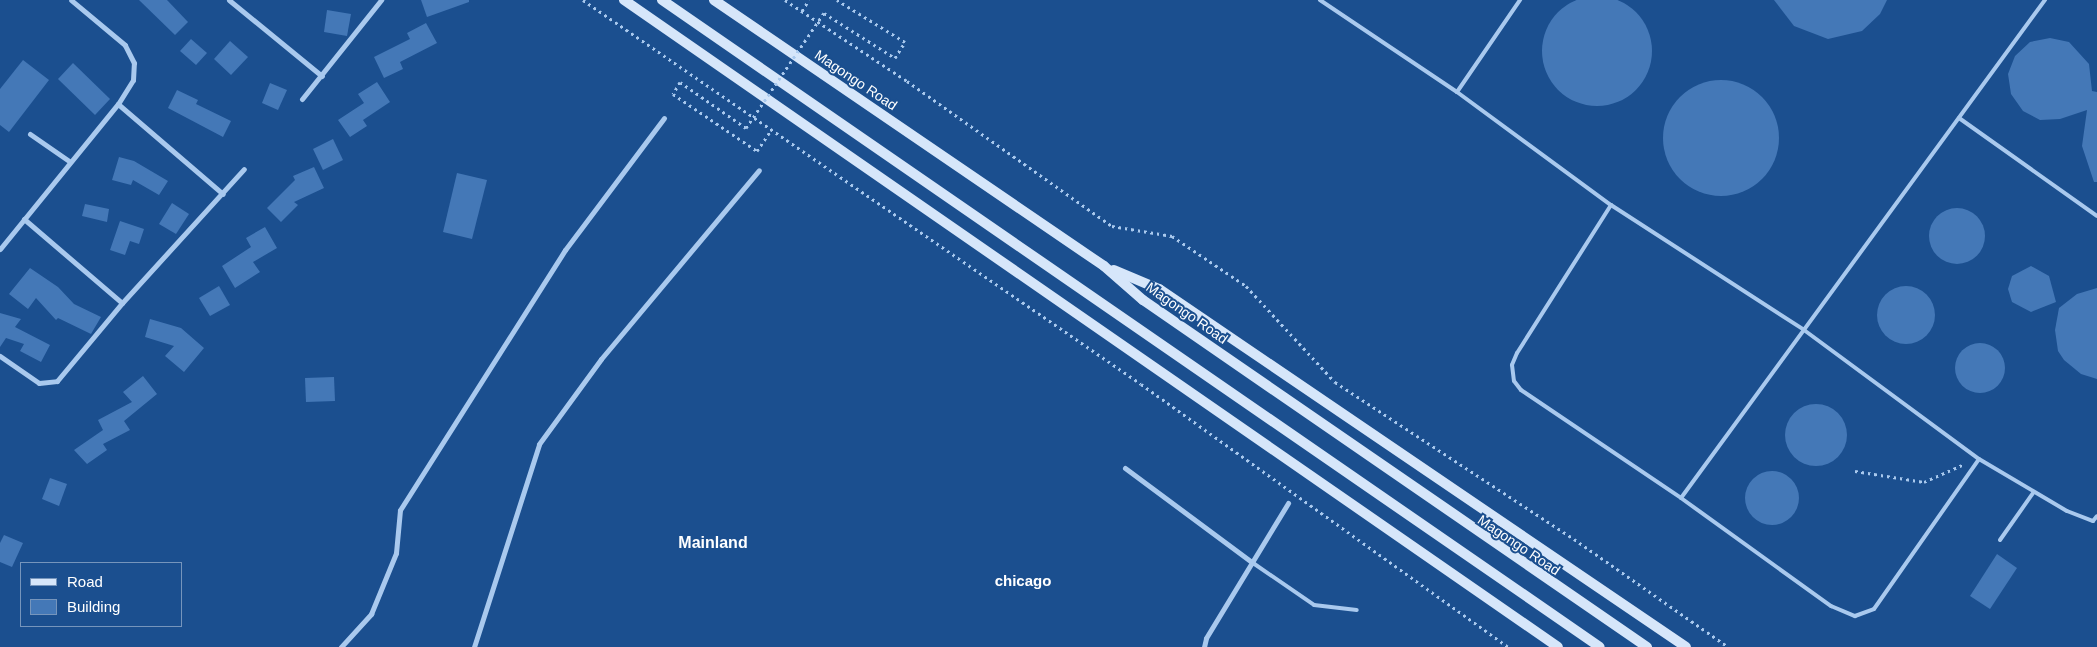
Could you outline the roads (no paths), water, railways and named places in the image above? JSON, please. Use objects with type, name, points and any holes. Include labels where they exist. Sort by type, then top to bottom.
[{"type":"main road","points":[[624,0],[1558,647]]},
{"type":"main road","points":[[662,0],[1462,554],[1600,647]]},
{"type":"main road","name":"Magongo Road","points":[[714,0],[1104,266],[1143,300],[1476,532],[1647,647]]},
{"type":"main road","points":[[1104,266],[1159,289],[1686,647]]},
{"type":"street","points":[[0,249],[69,161],[118,104],[133,80],[131,53],[71,0]]},
{"type":"street","points":[[229,0],[322,76]]},
{"type":"street","points":[[302,99],[381,0]]},
{"type":"street","points":[[118,104],[223,194]]},
{"type":"street","points":[[341,647],[370,614],[396,553],[400,510],[565,250],[664,118]]},
{"type":"street","points":[[30,134],[69,161]]},
{"type":"street","points":[[0,356],[40,382],[51,384],[62,376],[122,303],[244,169]]},
{"type":"street","points":[[474,647],[539,444],[602,359],[759,170]]},
{"type":"street","points":[[24,219],[122,303]]},
{"type":"street","points":[[1125,468],[1253,563]]},
{"type":"street","points":[[1204,647],[1206,638],[1288,503]]},
{"type":"lane","points":[[1320,0],[1457,92],[1611,205],[1804,330],[1979,459],[2033,493],[2093,522],[2097,516]]},
{"type":"lane","points":[[1457,92],[1520,0]]},
{"type":"lane","points":[[1681,498],[2045,0]]},
{"type":"lane","points":[[1959,118],[2097,216]]},
{"type":"lane","points":[[1611,205],[1517,353],[1511,374],[1521,390],[1681,498],[1830,606],[1855,616],[1874,609],[1979,459]]},
{"type":"lane","points":[[2000,540],[2033,493]]},
{"type":"lane","points":[[1253,563],[1314,605],[1358,610]]},
{"type":"district","name":"Mainland","points":[[713,543]]},
{"type":"district","name":"chicago","points":[[1023,581]]}]
